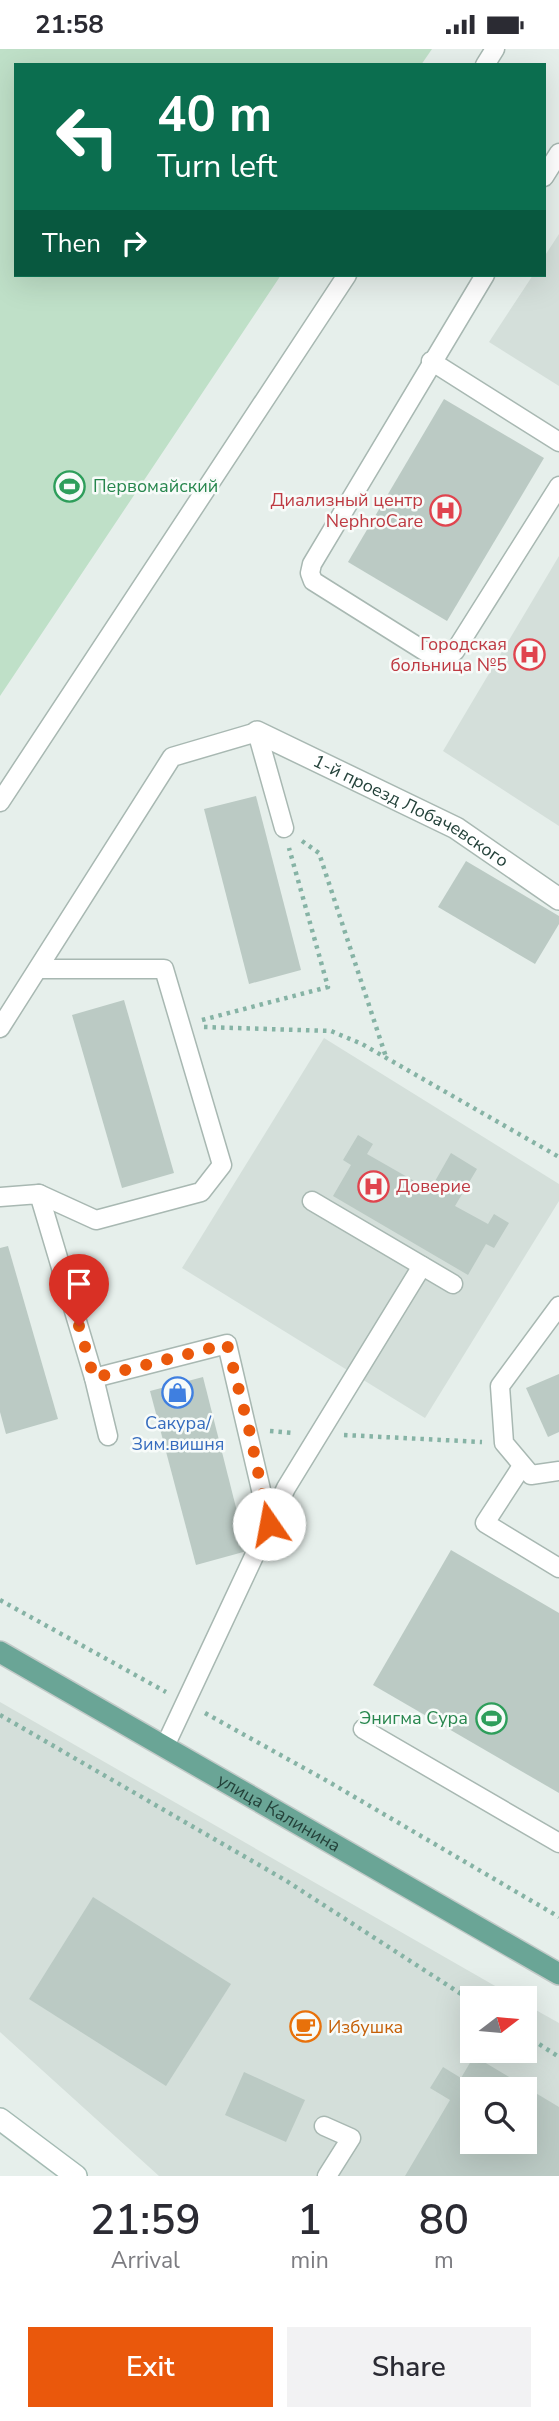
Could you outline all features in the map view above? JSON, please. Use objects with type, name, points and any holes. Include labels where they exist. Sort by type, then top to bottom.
[{"type":"main road","name":"улица Калинина","points":[[0,1652],[559,1974]]},
{"type":"street","name":"1-й проезд Лобачевского","points":[[257,732],[456,828],[559,899]]},
{"type":"street","points":[[0,2119],[76,2176]]},
{"type":"lane","points":[[546,174],[559,153]]},
{"type":"lane","points":[[0,802],[346,277]]},
{"type":"lane","points":[[484,277],[431,361],[312,564],[310,573],[313,580],[434,657],[449,657],[559,486]]},
{"type":"lane","points":[[431,361],[559,442]]},
{"type":"lane","points":[[0,1028],[172,757],[257,732],[284,828]]},
{"type":"lane","points":[[0,1197],[39,1194],[96,1220],[201,1192],[222,1165],[164,968],[38,969]]},
{"type":"lane","points":[[39,1194],[94,1378],[108,1436]]},
{"type":"lane","points":[[312,1201],[453,1284]]},
{"type":"lane","points":[[164,1746],[286,1488],[422,1266]]},
{"type":"lane","points":[[559,1306],[500,1386],[503,1443],[531,1475],[559,1471]]},
{"type":"lane","points":[[94,1378],[227,1344],[249,1429],[269,1524]]},
{"type":"lane","points":[[522,1466],[485,1523],[559,1568]]},
{"type":"lane","points":[[363,1730],[559,1843]]},
{"type":"lane","points":[[324,2126],[351,2138],[327,2176]]},
{"type":"path","points":[[181,1026],[328,987],[284,828]]},
{"type":"path","points":[[284,828],[319,853],[386,1058]]},
{"type":"path","points":[[181,1026],[331,1031],[362,1044],[559,1157]]},
{"type":"path","points":[[249,1429],[503,1443]]},
{"type":"path","points":[[0,1600],[329,1782],[559,1917]]},
{"type":"path","points":[[0,1715],[285,1880],[460,1993]]},
{"type":"path","points":[[537,2043],[559,2057]]},
{"type":"shaded area","points":[[559,234],[559,386],[489,342],[532,277],[546,277],[546,254]]},
{"type":"shaded area","name":"Городская больница №5","points":[[559,556],[559,826],[443,751]]},
{"type":"shaded area","points":[[324,1038],[559,1184],[559,1201],[425,1418],[182,1268]]},
{"type":"shaded area","points":[[0,1702],[495,1986],[460,1986],[460,2063],[537,2063],[537,2011],[559,2023],[559,2176],[159,2176],[0,2032]]},
{"type":"green space","name":"Первомайский","points":[[0,49],[432,49],[422,63],[14,63],[14,277],[280,277],[0,696]]},
{"type":"building","name":"Диализный центр NephroCare","points":[[444,399],[544,458],[447,621],[348,562]]},
{"type":"building","points":[[256,796],[301,970],[249,984],[204,809]]},
{"type":"building","points":[[466,861],[559,916],[559,924],[535,964],[438,907]]},
{"type":"building","points":[[124,1000],[174,1173],[122,1188],[72,1015]]},
{"type":"building","points":[[358,1135],[373,1144],[367,1154],[430,1190],[451,1153],[477,1169],[455,1206],[488,1224],[494,1214],[509,1223],[494,1248],[486,1244],[468,1275],[333,1196],[351,1165],[343,1160]]},
{"type":"building","points":[[8,1246],[58,1419],[6,1434],[0,1412],[0,1248]]},
{"type":"building","points":[[559,1374],[559,1432],[548,1437],[526,1388]]},
{"type":"building","points":[[203,1377],[247,1551],[196,1565],[150,1391]]},
{"type":"building","points":[[451,1550],[559,1613],[559,1793],[373,1685]]},
{"type":"building","points":[[93,1897],[231,1984],[166,2086],[29,1999]]},
{"type":"building","points":[[470,2063],[486,2063],[509,2077],[462,2077]]},
{"type":"building","points":[[443,2067],[460,2077],[460,2154],[537,2154],[537,2094],[559,2107],[559,2176],[405,2176],[450,2100],[430,2088]]},
{"type":"building","points":[[244,2072],[305,2100],[286,2142],[225,2115]]},
{"type":"place","name":"Первомайский","points":[[70,486]]},
{"type":"place","name":"Диализный центр NephroCare","points":[[446,510]]},
{"type":"place","name":"Городская больница №5","points":[[530,654]]},
{"type":"place","name":"Доверие","points":[[373,1186]]},
{"type":"place","name":"Сакура/ Зим.вишня","points":[[178,1393]]},
{"type":"place","name":"Энигма Сура","points":[[491,1718]]},
{"type":"place","name":"Избушка","points":[[305,2027]]},
{"type":"route","points":[[79,1326],[94,1378],[227,1344],[249,1429],[269,1524]]}]
